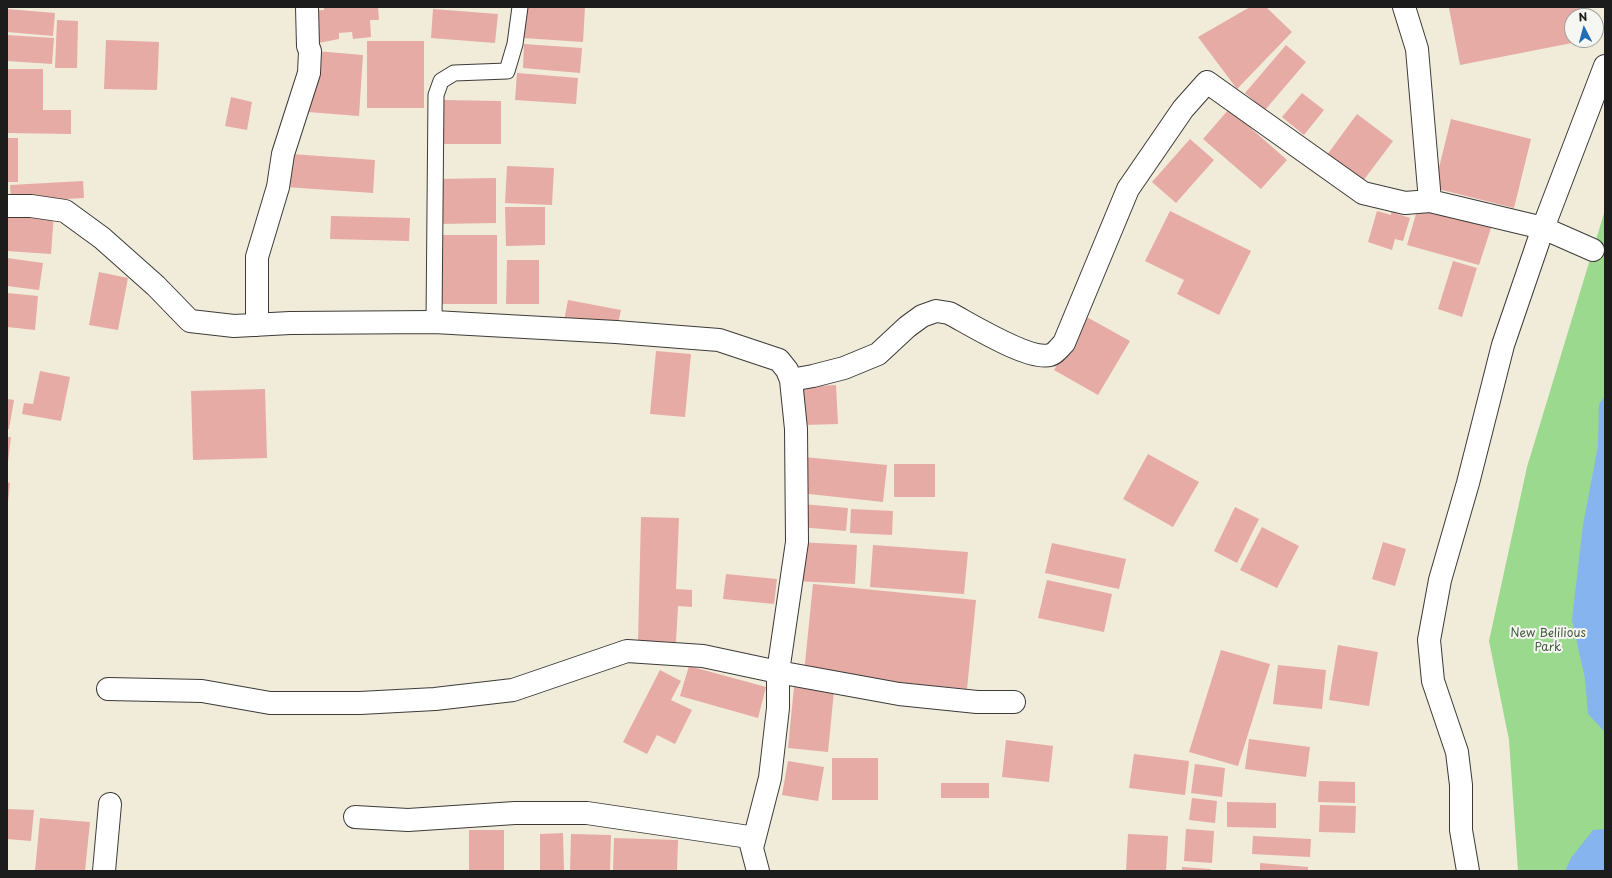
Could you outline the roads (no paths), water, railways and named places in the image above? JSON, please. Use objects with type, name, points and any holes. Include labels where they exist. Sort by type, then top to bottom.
[{"type":"street","points":[[257,325],[257,257],[278,187],[283,154],[309,73],[310,51],[308,46],[307,7]]},
{"type":"street","points":[[1404,7],[1416,49],[1430,202]]},
{"type":"street","points":[[1468,871],[1461,830],[1461,785],[1457,752],[1433,681],[1429,640],[1440,580],[1468,483],[1503,345],[1525,275],[1605,66]]},
{"type":"street","points":[[790,380],[844,368],[878,354],[907,327],[922,316],[936,311],[949,313],[1024,352],[1039,356],[1051,355],[1064,343],[1128,189],[1183,109],[1207,82],[1363,193],[1405,203],[1430,202],[1543,228],[1593,250]]},
{"type":"street","points":[[7,206],[31,206],[65,211],[102,238],[156,286],[190,321],[234,326],[434,322],[545,327],[718,340],[779,360],[787,370],[790,380],[796,429],[798,542],[778,672],[778,708],[770,778],[752,848]]},
{"type":"street","points":[[108,689],[202,691],[270,703],[360,703],[435,699],[513,690],[627,651],[702,656],[778,672],[899,694],[977,702],[1014,702]]},
{"type":"street","points":[[104,871],[110,804]]},
{"type":"street","points":[[355,817],[408,820],[515,813],[587,813],[749,837],[758,871]]},
{"type":"lane","points":[[434,322],[436,95],[441,81],[454,73],[508,71],[515,44],[520,7]]},
{"type":"water","points":[[1605,396],[1605,732],[1588,714],[1585,679],[1572,620],[1583,525],[1598,446],[1599,404]]},
{"type":"water","points":[[1605,829],[1605,871],[1565,871],[1571,858],[1593,830]]},
{"type":"park label","name":"New Belilious Park","points":[[1548,641]]}]
